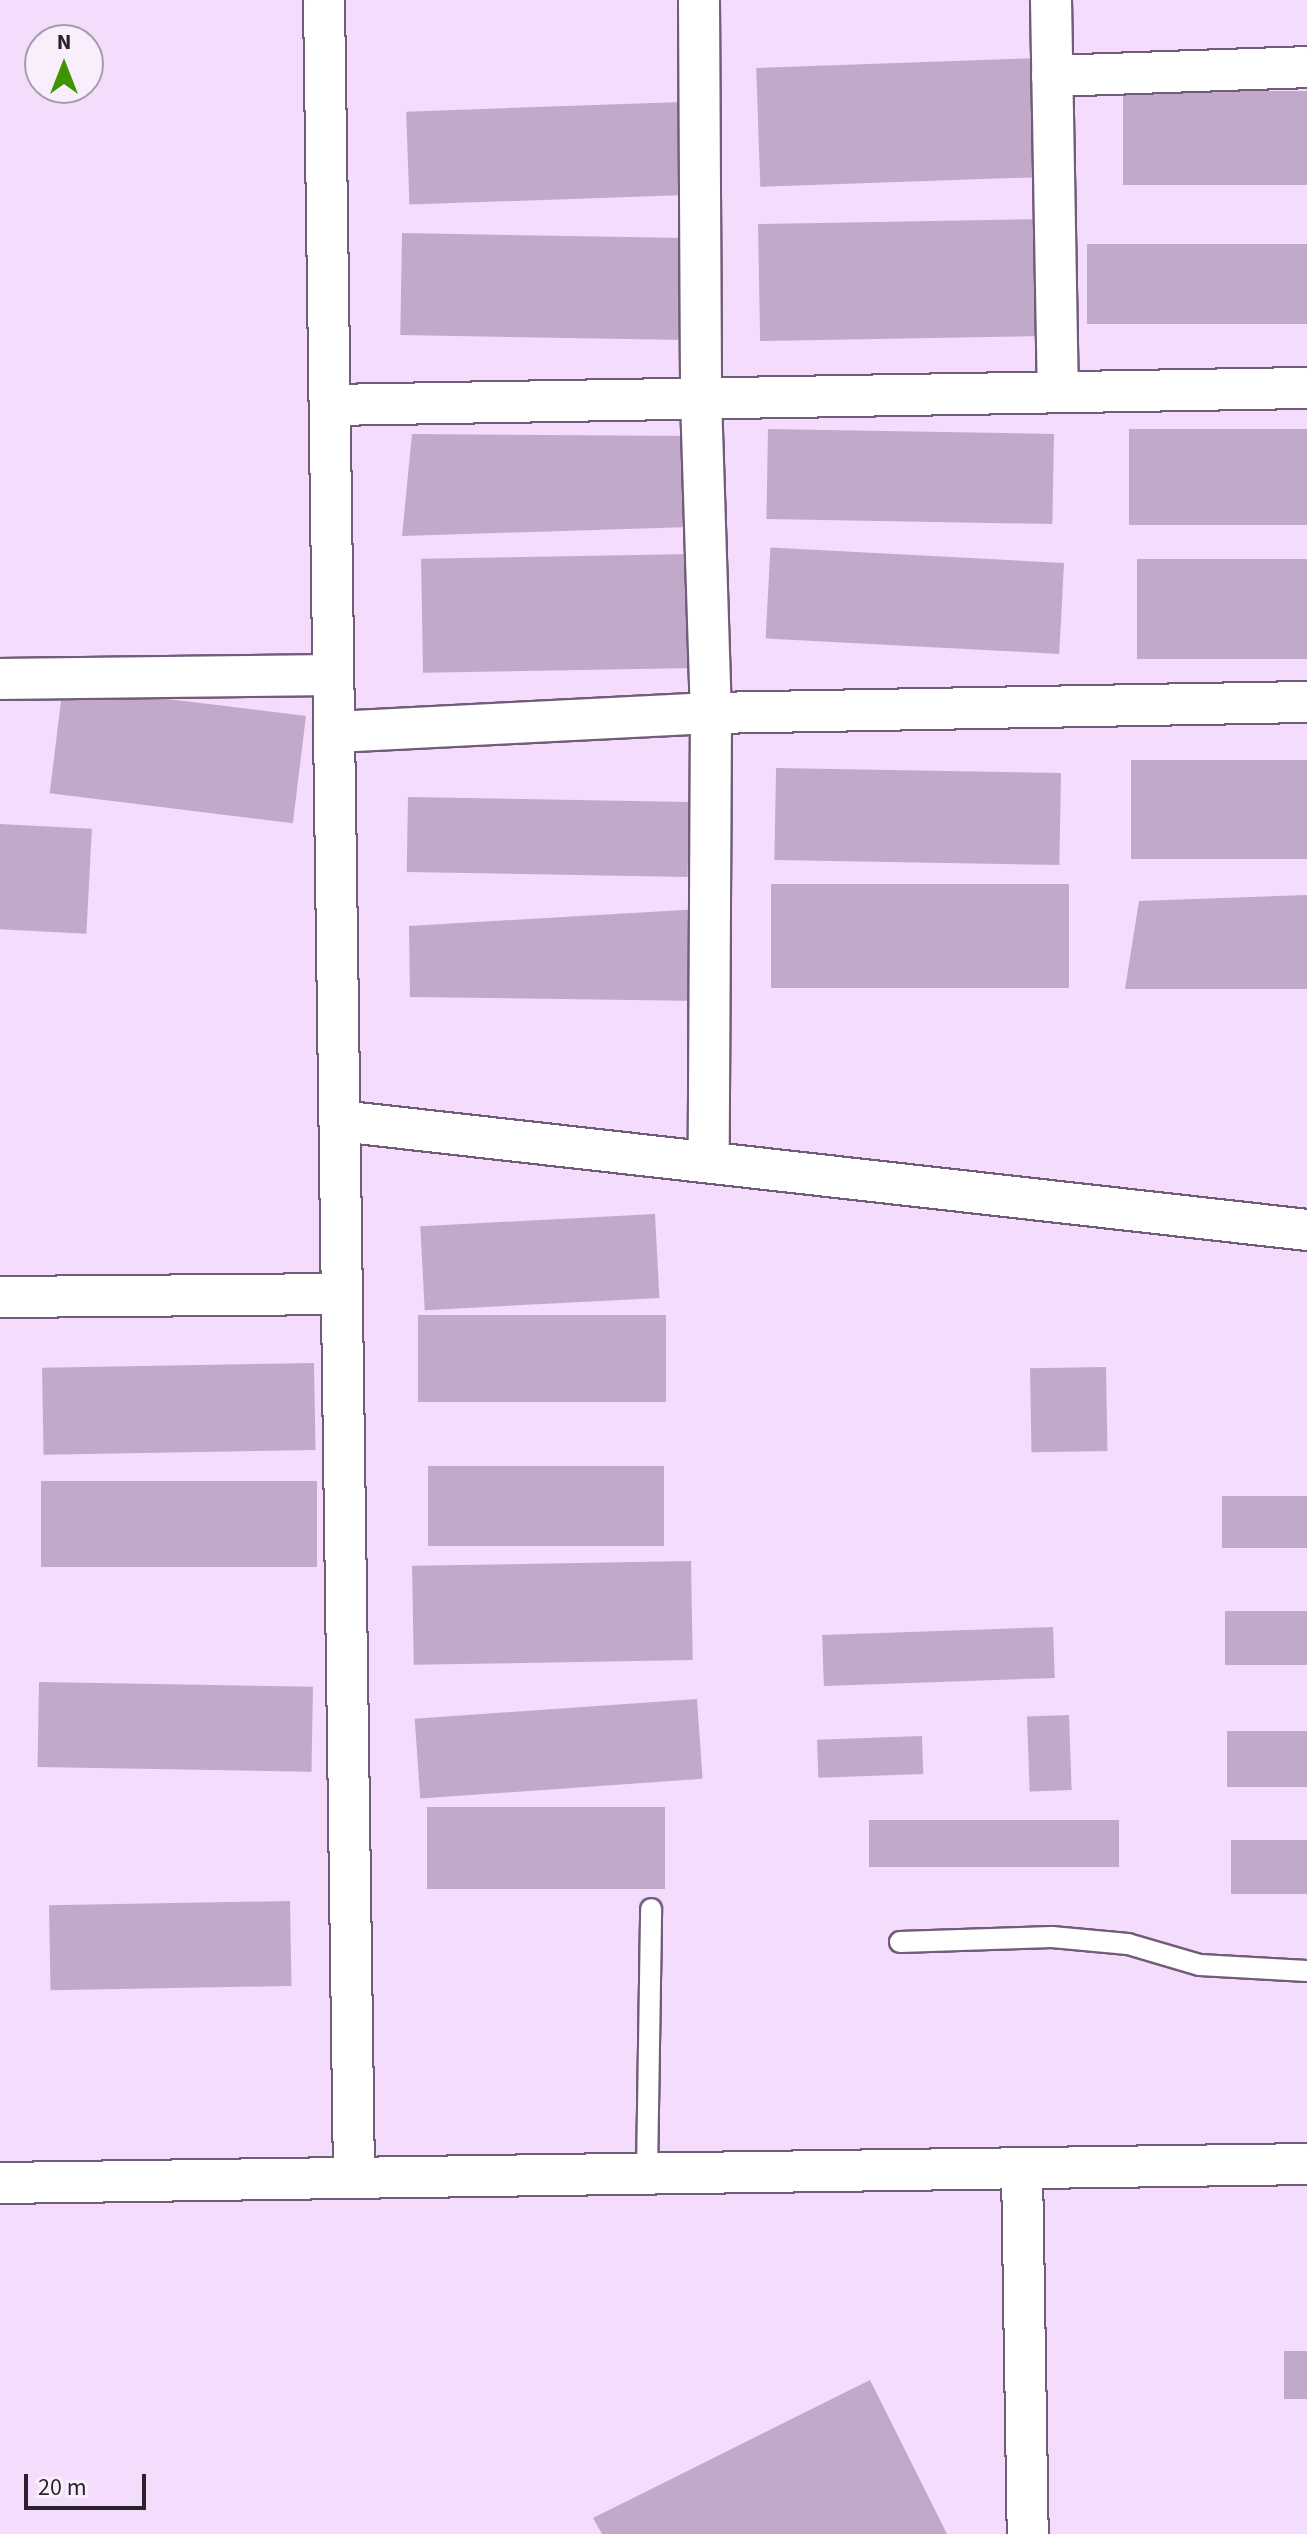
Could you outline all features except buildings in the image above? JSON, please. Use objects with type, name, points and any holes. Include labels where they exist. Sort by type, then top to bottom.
[{"type":"street","points":[[324,0],[354,2177]]},
{"type":"street","points":[[699,0],[701,398],[711,713],[709,1162]]},
{"type":"street","points":[[1051,0],[1058,392]]},
{"type":"street","points":[[1052,76],[1307,67]]},
{"type":"street","points":[[330,405],[1307,388]]},
{"type":"street","points":[[0,679],[333,675]]},
{"type":"street","points":[[335,732],[711,713],[1307,702]]},
{"type":"street","points":[[340,1121],[1307,1230]]},
{"type":"street","points":[[0,1297],[340,1294]]},
{"type":"street","points":[[0,2183],[1307,2164]]},
{"type":"street","points":[[1022,2168],[1028,2534]]},
{"type":"lane","points":[[647,2173],[651,1909]]},
{"type":"lane","points":[[900,1942],[1064,1938],[1128,1944],[1200,1965],[1307,1971]]}]
